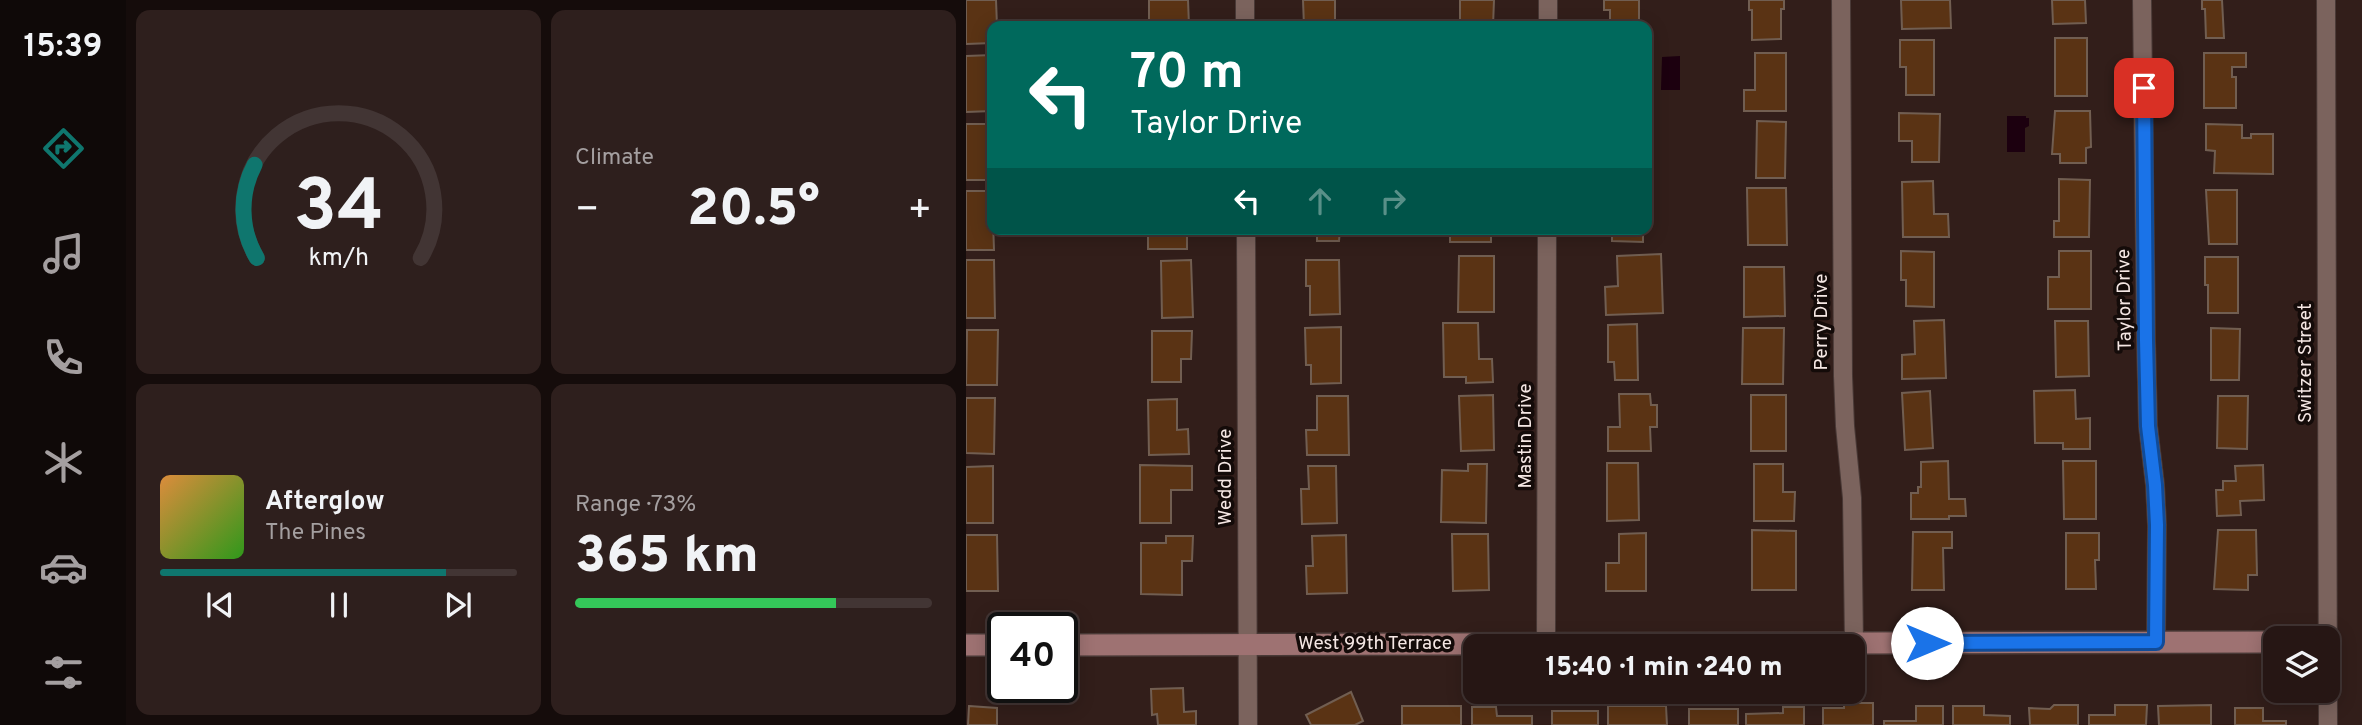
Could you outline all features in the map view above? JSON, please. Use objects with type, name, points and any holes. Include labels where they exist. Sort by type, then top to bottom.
[{"type":"street","points":[[1245,0],[1245,21]]},
{"type":"street","points":[[1548,0],[1548,21]]},
{"type":"street","name":"Perry Drive","points":[[1841,0],[1843,376],[1852,498],[1854,634]]},
{"type":"street","name":"Taylor Drive","points":[[2142,0],[2148,426],[2157,525],[2156,642]]},
{"type":"street","name":"Switzer Street","points":[[2326,0],[2328,626]]},
{"type":"street","name":"Wedd Drive","points":[[1246,235],[1248,725]]},
{"type":"street","name":"Mastin Drive","points":[[1546,634],[1547,235]]},
{"type":"street","name":"West 99th Terrace","points":[[1865,643],[2263,642]]},
{"type":"street","name":"West 99th Terrace","points":[[1078,645],[1463,644]]},
{"type":"street","points":[[966,645],[987,645]]},
{"type":"street","name":"Switzer Street","points":[[2328,703],[2328,725]]},
{"type":"shaded area","points":[[1680,56],[1680,90],[1661,90],[1662,57]]},
{"type":"shaded area","points":[[2007,116],[2029,118],[2029,126],[2025,128],[2025,152],[2007,152]]},
{"type":"building","points":[[966,0],[996,0],[997,21],[987,21],[987,43],[966,44]]},
{"type":"building","points":[[1149,0],[1188,0],[1189,21],[1149,21]]},
{"type":"building","points":[[1303,0],[1335,0],[1335,21],[1304,21]]},
{"type":"building","points":[[1460,0],[1494,0],[1493,21],[1460,21]]},
{"type":"building","points":[[1604,0],[1639,0],[1639,21],[1610,21],[1610,10],[1604,10]]},
{"type":"building","points":[[1749,0],[1784,0],[1784,9],[1781,9],[1781,39],[1752,40],[1752,10],[1749,10]]},
{"type":"building","points":[[1901,0],[1950,0],[1951,28],[1902,29]]},
{"type":"building","points":[[2052,0],[2085,0],[2086,23],[2053,24]]},
{"type":"building","points":[[2202,0],[2222,0],[2224,38],[2206,38]]},
{"type":"building","points":[[2055,38],[2087,38],[2087,96],[2055,96]]},
{"type":"building","points":[[1900,40],[1934,40],[1934,95],[1906,95],[1906,67],[1900,67]]},
{"type":"building","points":[[1755,53],[1786,53],[1786,111],[1744,111],[1744,90],[1755,90]]},
{"type":"building","points":[[2204,53],[2246,53],[2246,67],[2232,67],[2232,77],[2236,77],[2236,108],[2204,108]]},
{"type":"building","points":[[987,55],[987,111],[966,112],[966,56]]},
{"type":"building","points":[[2055,111],[2090,111],[2091,147],[2086,148],[2086,163],[2060,163],[2060,154],[2052,154]]},
{"type":"building","points":[[1899,113],[1940,114],[1939,162],[1912,162],[1912,141],[1899,141]]},
{"type":"building","points":[[1757,121],[1786,122],[1785,178],[1756,178]]},
{"type":"building","points":[[966,124],[987,124],[987,180],[966,180]]},
{"type":"building","points":[[2206,124],[2242,125],[2242,138],[2251,138],[2251,134],[2273,134],[2273,174],[2214,173],[2215,151],[2206,150]]},
{"type":"building","points":[[2059,179],[2090,180],[2089,237],[2054,237],[2054,221],[2059,221]]},
{"type":"building","points":[[1933,181],[1934,214],[1948,214],[1949,237],[1903,237],[1902,182]]},
{"type":"building","points":[[1747,188],[1786,188],[1787,245],[1748,245]]},
{"type":"building","points":[[2206,190],[2237,190],[2237,244],[2209,244]]},
{"type":"building","points":[[966,191],[987,191],[987,235],[993,235],[994,250],[966,250]]},
{"type":"building","points":[[1148,235],[1187,235],[1187,249],[1148,249]]},
{"type":"building","points":[[1317,235],[1340,235],[1339,241],[1317,241]]},
{"type":"building","points":[[1450,235],[1491,235],[1491,242],[1450,242]]},
{"type":"building","points":[[1612,235],[1643,235],[1643,242],[1612,241]]},
{"type":"building","points":[[1901,251],[1934,252],[1934,307],[1906,306],[1906,280],[1901,280]]},
{"type":"building","points":[[2059,251],[2091,251],[2091,309],[2048,309],[2048,277],[2059,277]]},
{"type":"building","points":[[1661,254],[1663,313],[1606,315],[1605,287],[1618,286],[1617,256]]},
{"type":"building","points":[[1459,256],[1494,256],[1494,312],[1458,312]]},
{"type":"building","points":[[2205,257],[2238,257],[2238,313],[2208,313]]},
{"type":"building","points":[[966,260],[994,260],[995,318],[966,318]]},
{"type":"building","points":[[1191,260],[1193,317],[1162,318],[1161,261]]},
{"type":"building","points":[[1306,260],[1339,260],[1340,314],[1310,315],[1310,286],[1306,286]]},
{"type":"building","points":[[1744,267],[1784,267],[1785,316],[1744,317]]},
{"type":"building","points":[[1944,320],[1946,378],[1902,379],[1902,355],[1915,354],[1914,321]]},
{"type":"building","points":[[2055,321],[2088,321],[2089,376],[2056,377]]},
{"type":"building","points":[[1443,323],[1478,323],[1479,359],[1492,359],[1493,382],[1466,383],[1466,377],[1444,377]]},
{"type":"building","points":[[1637,324],[1638,380],[1615,380],[1614,362],[1608,362],[1608,325]]},
{"type":"building","points":[[1341,327],[1341,383],[1311,384],[1311,365],[1306,365],[1305,328]]},
{"type":"building","points":[[1743,328],[1784,328],[1783,384],[1742,384]]},
{"type":"building","points":[[2211,328],[2240,329],[2239,380],[2211,380]]},
{"type":"building","points":[[967,330],[998,330],[997,385],[966,385]]},
{"type":"building","points":[[1152,331],[1192,331],[1191,359],[1181,359],[1181,382],[1152,382]]},
{"type":"building","points":[[2075,390],[2076,419],[2090,418],[2090,449],[2063,449],[2063,443],[2035,443],[2034,391]]},
{"type":"building","points":[[1930,391],[1933,448],[1905,450],[1902,393]]},
{"type":"building","points":[[1619,394],[1650,394],[1651,405],[1657,405],[1657,427],[1650,427],[1651,451],[1608,451],[1608,427],[1620,427]]},
{"type":"building","points":[[1493,395],[1494,450],[1461,451],[1459,396]]},
{"type":"building","points":[[1751,395],[1786,395],[1786,451],[1751,451]]},
{"type":"building","points":[[1317,396],[1348,396],[1349,455],[1307,455],[1306,430],[1317,430]]},
{"type":"building","points":[[2218,396],[2248,396],[2247,449],[2217,448]]},
{"type":"building","points":[[966,398],[995,398],[994,454],[966,453]]},
{"type":"building","points":[[1177,399],[1177,430],[1188,429],[1189,454],[1149,455],[1148,400]]},
{"type":"building","points":[[1948,461],[1949,499],[1965,499],[1966,516],[1911,519],[1911,493],[1918,493],[1918,487],[1921,487],[1921,462]]},
{"type":"building","points":[[2063,461],[2096,461],[2096,519],[2064,519]]},
{"type":"building","points":[[1607,463],[1638,463],[1639,520],[1607,521]]},
{"type":"building","points":[[1468,464],[1487,464],[1486,523],[1441,522],[1442,470],[1468,471]]},
{"type":"building","points":[[1754,464],[1783,464],[1783,492],[1795,492],[1794,521],[1754,521]]},
{"type":"building","points":[[1140,465],[1192,466],[1192,490],[1171,490],[1171,523],[1140,523]]},
{"type":"building","points":[[2263,465],[2264,500],[2240,501],[2241,515],[2217,516],[2216,490],[2223,490],[2223,481],[2236,481],[2235,466]]},
{"type":"building","points":[[993,466],[993,523],[966,523],[966,467]]},
{"type":"building","points":[[1308,466],[1336,466],[1337,523],[1302,524],[1301,489],[1309,489]]},
{"type":"building","points":[[1752,530],[1796,531],[1796,590],[1752,590]]},
{"type":"building","points":[[2218,530],[2256,530],[2257,575],[2248,575],[2248,590],[2214,589]]},
{"type":"building","points":[[1913,532],[1952,532],[1952,548],[1943,548],[1944,590],[1912,590]]},
{"type":"building","points":[[1646,533],[1646,591],[1606,591],[1606,563],[1619,563],[1619,534]]},
{"type":"building","points":[[2066,533],[2099,533],[2099,560],[2095,560],[2096,589],[2066,589]]},
{"type":"building","points":[[1452,534],[1488,534],[1489,590],[1453,591]]},
{"type":"building","points":[[966,535],[997,535],[998,591],[966,591]]},
{"type":"building","points":[[1346,535],[1347,593],[1307,594],[1306,566],[1313,566],[1312,536]]},
{"type":"building","points":[[1166,536],[1193,536],[1192,561],[1182,561],[1182,595],[1141,594],[1141,543],[1166,543]]},
{"type":"building","points":[[1183,688],[1184,712],[1196,711],[1196,725],[1158,725],[1157,714],[1152,715],[1151,689]]},
{"type":"building","points":[[1351,692],[1363,721],[1355,725],[1311,725],[1306,715]]},
{"type":"building","points":[[1873,703],[1873,725],[1823,725],[1823,708],[1844,708],[1844,704]]},
{"type":"building","points":[[2054,705],[2078,705],[2078,725],[2030,725],[2029,708],[2050,709]]},
{"type":"building","points":[[2115,705],[2147,705],[2146,725],[2089,725],[2089,715],[2115,715]]},
{"type":"building","points":[[2211,705],[2211,725],[2159,725],[2158,706]]},
{"type":"building","points":[[969,706],[997,708],[997,725],[968,725]]},
{"type":"building","points":[[1402,706],[1461,706],[1461,725],[1402,725]]},
{"type":"building","points":[[1608,706],[1666,706],[1667,725],[1608,725]]},
{"type":"building","points":[[1916,706],[1943,706],[1943,725],[1884,725],[1884,721],[1916,721]]},
{"type":"building","points":[[1953,706],[1984,706],[1984,715],[2010,716],[2010,725],[1953,725]]},
{"type":"building","points":[[1472,707],[1496,707],[1497,716],[1532,716],[1532,725],[1472,725]]},
{"type":"building","points":[[1783,707],[1804,707],[1804,725],[1746,725],[1746,714],[1783,713]]},
{"type":"building","points":[[2235,708],[2263,708],[2263,721],[2286,721],[2286,725],[2235,725]]},
{"type":"building","points":[[1689,709],[1738,709],[1738,725],[1689,725]]},
{"type":"building","points":[[1552,711],[1598,711],[1598,725],[1552,725]]},
{"type":"route","points":[[1927,643],[2156,642],[2157,525],[2148,426],[2144,88]]}]
